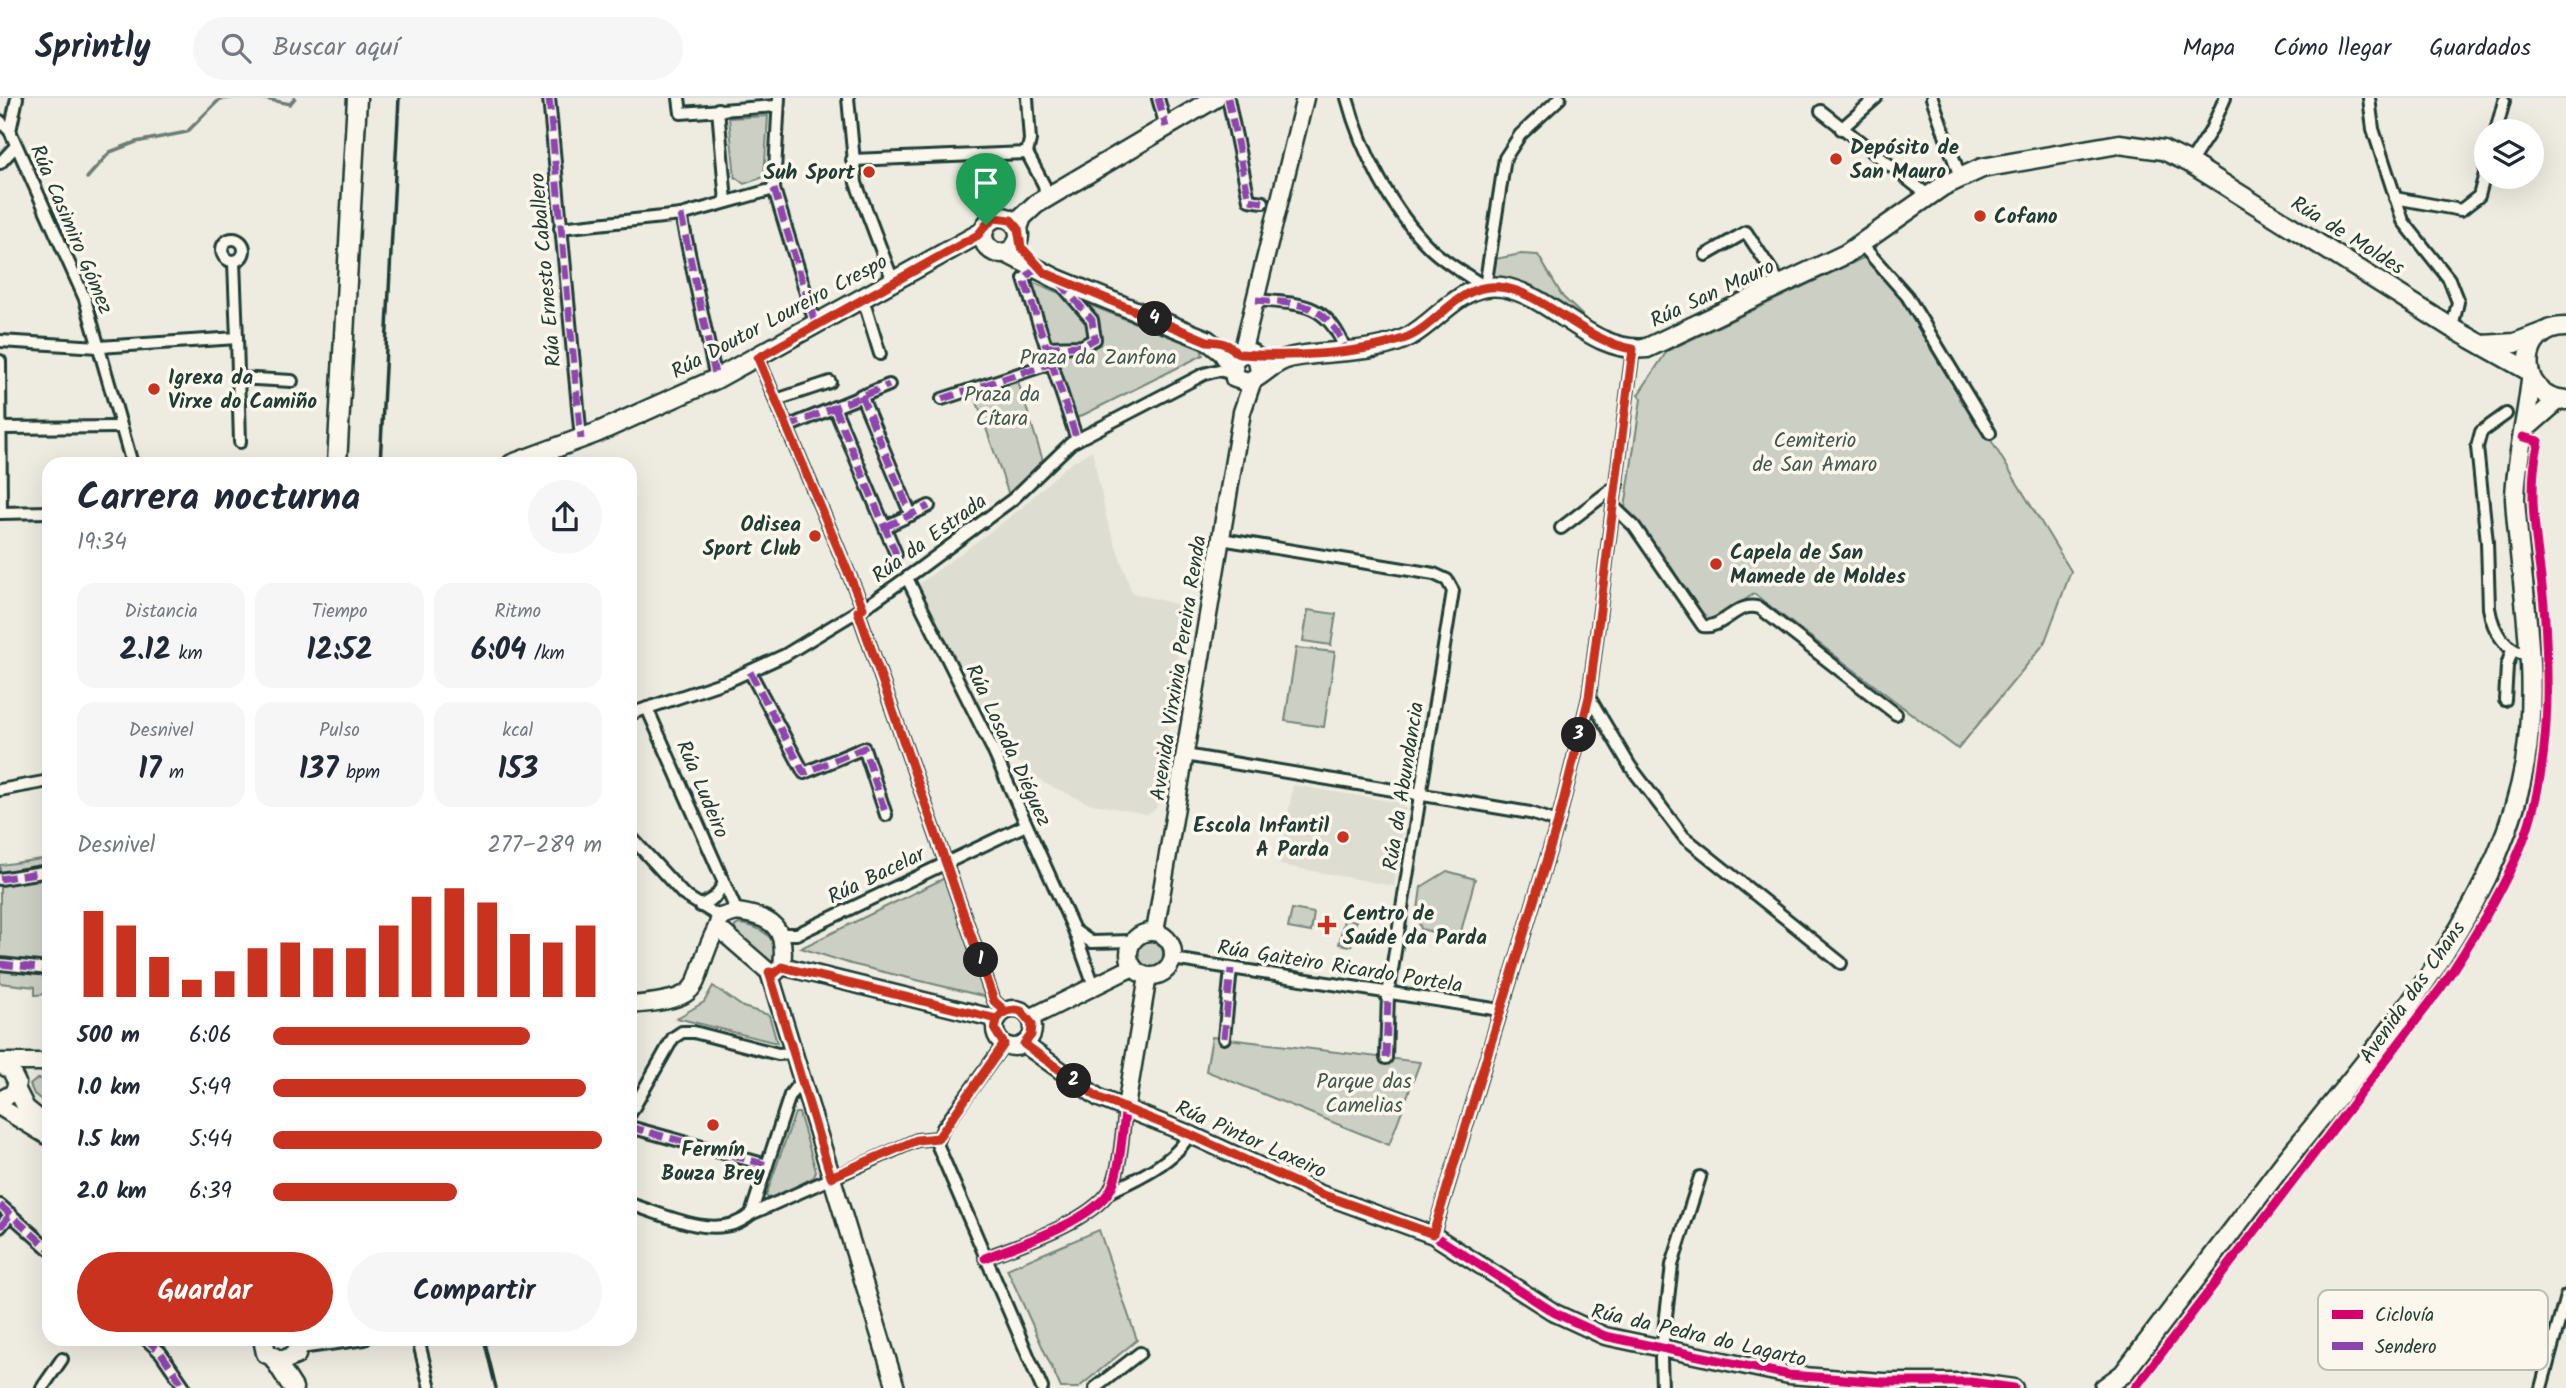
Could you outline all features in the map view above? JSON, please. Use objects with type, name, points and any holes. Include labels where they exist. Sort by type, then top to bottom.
[{"type":"main road","points":[[339,457],[357,98]]},
{"type":"main road","points":[[1041,200],[1022,218],[1014,240],[990,249],[984,241],[984,231],[990,221],[1041,200],[1215,98]]},
{"type":"main road","name":"Avenida Virxinia Pereira Renda","points":[[1156,932],[1242,412],[1248,332],[1305,98]]},
{"type":"main road","name":"Rúa San Mauro","points":[[1485,287],[1510,289],[1606,343],[1633,349],[1660,344],[1862,245],[1960,177],[2001,163],[2119,144],[2163,150],[2190,163]]},
{"type":"main road","name":"Rúa de Moldes","points":[[2190,163],[2530,375],[2542,392],[2564,400]]},
{"type":"main road","points":[[1001,217],[1011,220],[1014,240],[1037,267],[1057,279],[1207,341],[1222,343],[1244,365],[1389,344],[1407,337],[1454,301],[1485,287]]},
{"type":"main road","name":"Rúa Doutor Loureiro Crespo","points":[[531,457],[581,439],[716,379],[984,231]]},
{"type":"main road","points":[[2483,345],[2515,343],[2558,328]]},
{"type":"main road","points":[[2530,375],[2532,346],[2558,328]]},
{"type":"main road","name":"Avenida das Chans","points":[[2104,1388],[2120,1381],[2408,1002],[2466,917],[2497,856],[2520,784],[2530,727],[2531,655],[2515,499],[2515,474],[2525,433],[2530,375]]},
{"type":"main road","points":[[2525,433],[2564,400]]},
{"type":"main road","points":[[724,918],[766,918],[780,934],[784,952],[776,969],[794,1053],[896,1388]]},
{"type":"main road","points":[[724,918],[776,969],[1001,1015],[1016,1009],[1030,1018],[1032,1030],[1024,1044],[1014,1047],[1004,1044],[995,1030],[1001,1015]]},
{"type":"main road","points":[[637,1004],[665,1002],[691,990],[701,976],[704,953],[724,918]]},
{"type":"main road","points":[[1156,932],[1168,939],[1173,959],[1166,970],[1148,976],[1133,967],[1129,953],[1133,941],[1143,933],[1156,932]]},
{"type":"main road","points":[[1030,1018],[1133,967]]},
{"type":"main road","points":[[1126,1107],[1148,976]]},
{"type":"main road","name":"Rúa Pintor Laxeiro","points":[[1024,1044],[1089,1092],[1318,1193],[1433,1234]]},
{"type":"main road","points":[[0,1063],[42,1062]]},
{"type":"main road","points":[[0,1063],[11,1071],[26,1108],[42,1121]]},
{"type":"main road","points":[[0,1100],[9,1098],[26,1072],[42,1064]]},
{"type":"main road","points":[[0,1107],[42,1133]]},
{"type":"main road","name":"Rúa da Pedra do Lagarto","points":[[1433,1234],[1582,1328],[1605,1336],[1816,1379],[2014,1388]]},
{"type":"main road","points":[[264,1347],[286,1361],[298,1347]]},
{"type":"main road","points":[[264,1347],[296,1388]]},
{"type":"main road","points":[[296,1388],[298,1347]]},
{"type":"street","points":[[10,131],[17,98]]},
{"type":"street","name":"Rúa Ernesto Caballero","points":[[549,98],[581,439]]},
{"type":"street","points":[[679,98],[681,113],[778,102],[774,189],[816,326]]},
{"type":"street","points":[[848,98],[856,183],[893,281]]},
{"type":"street","points":[[1027,98],[1030,140],[1027,153],[1044,185],[1041,200]]},
{"type":"street","points":[[1158,98],[1166,127]]},
{"type":"street","points":[[1228,98],[1249,200],[1262,202]]},
{"type":"street","points":[[1347,98],[1374,168],[1409,224],[1432,250],[1485,287],[1505,158],[1520,135],[1560,98]]},
{"type":"street","points":[[1841,129],[1877,98]]},
{"type":"street","points":[[1932,98],[1960,177]]},
{"type":"street","points":[[2190,163],[2210,132],[2225,98]]},
{"type":"street","points":[[2369,98],[2373,129],[2403,221],[2433,257],[2453,288],[2458,302],[2452,328]]},
{"type":"street","points":[[2499,119],[2504,101]]},
{"type":"street","points":[[718,109],[726,202]]},
{"type":"street","points":[[1821,111],[1929,196]]},
{"type":"street","points":[[0,121],[10,131]]},
{"type":"street","name":"Rúa Casimiro Gómez","points":[[10,131],[79,284],[130,457]]},
{"type":"street","points":[[0,163],[15,147]]},
{"type":"street","points":[[852,160],[1027,153]]},
{"type":"street","points":[[560,228],[681,215],[774,189]]},
{"type":"street","points":[[2395,198],[2461,209],[2479,196],[2481,189]]},
{"type":"street","points":[[681,215],[716,379]]},
{"type":"street","points":[[1706,255],[1746,232],[1782,285]]},
{"type":"street","points":[[1862,245],[1907,296],[1990,432]]},
{"type":"street","points":[[234,262],[240,442]]},
{"type":"street","points":[[1037,267],[1024,279],[1077,440]]},
{"type":"street","points":[[1046,347],[1082,346],[1095,339],[1092,320],[1057,279]]},
{"type":"street","points":[[863,299],[880,354]]},
{"type":"street","points":[[1256,300],[1309,305],[1321,311],[1340,336],[1345,349]]},
{"type":"street","points":[[0,341],[99,347],[237,338]]},
{"type":"street","points":[[1433,1234],[1558,822],[1589,697],[1633,349]]},
{"type":"street","points":[[758,358],[861,610],[1001,1015]]},
{"type":"street","points":[[0,361],[0,513],[42,512]]},
{"type":"street","points":[[942,399],[1052,363]]},
{"type":"street","name":"Rúa da Estrada","points":[[637,712],[750,672],[861,610],[1013,499],[1055,456],[1077,440],[1204,373],[1244,365]]},
{"type":"street","points":[[238,378],[292,381]]},
{"type":"street","points":[[776,400],[830,382]]},
{"type":"street","points":[[787,427],[889,385]]},
{"type":"street","points":[[861,396],[911,515]]},
{"type":"street","points":[[834,407],[896,554]]},
{"type":"street","points":[[2506,414],[2481,432],[2477,447],[2487,542],[2491,618],[2512,650],[2531,655]]},
{"type":"street","points":[[1,428],[121,427]]},
{"type":"street","points":[[1561,528],[1617,485]]},
{"type":"street","points":[[885,527],[929,506]]},
{"type":"street","points":[[1614,507],[1634,526],[1703,626],[1714,625],[1737,610],[1754,606],[1760,608],[1896,713]]},
{"type":"street","name":"Rúa da Abundancia","points":[[1221,539],[1434,574],[1451,584],[1453,604],[1388,995],[1385,1058]]},
{"type":"street","name":"Rúa Losada Diéguez","points":[[906,578],[992,748],[1074,930],[1094,986]]},
{"type":"street","points":[[2505,700],[2507,666],[2512,650]]},
{"type":"street","points":[[750,672],[804,773],[864,748],[886,815]]},
{"type":"street","points":[[1589,697],[1630,766],[1684,837],[1841,963]]},
{"type":"street","name":"Rúa Ludeiro","points":[[647,708],[723,885],[724,918]]},
{"type":"street","points":[[1185,755],[1530,813],[1558,822]]},
{"type":"street","points":[[0,790],[42,782]]},
{"type":"street","name":"Rúa Bacelar","points":[[780,934],[797,934],[1026,825]]},
{"type":"street","points":[[637,844],[684,895],[724,918]]},
{"type":"street","points":[[0,879],[42,872]]},
{"type":"street","points":[[700,906],[715,897],[723,885]]},
{"type":"street","points":[[1074,930],[1091,942],[1133,941]]},
{"type":"street","name":"Rúa Gaiteiro Ricardo Portela","points":[[1173,959],[1388,995],[1500,1010]]},
{"type":"street","points":[[0,964],[42,968]]},
{"type":"street","points":[[1224,1038],[1231,969]]},
{"type":"street","points":[[637,1102],[673,1038],[682,1032],[694,1032],[778,1054],[794,1053]]},
{"type":"street","points":[[1004,1044],[938,1138],[944,1163],[1042,1388]]},
{"type":"street","points":[[751,1214],[790,1095],[802,1079]]},
{"type":"street","points":[[1109,1192],[1126,1107]]},
{"type":"street","points":[[637,1130],[767,1166]]},
{"type":"street","points":[[985,1258],[1079,1217],[1109,1192],[1129,1183],[1177,1151],[1189,1134]]},
{"type":"street","points":[[637,1206],[714,1228],[734,1225],[751,1214],[917,1140],[938,1138]]},
{"type":"street","points":[[1662,1388],[1672,1265],[1700,1177]]},
{"type":"street","points":[[0,1205],[42,1243]]},
{"type":"street","points":[[0,1227],[11,1214]]},
{"type":"street","points":[[2548,1362],[2566,1296]]},
{"type":"street","points":[[154,1346],[185,1388]]},
{"type":"street","points":[[420,1346],[430,1388]]},
{"type":"street","points":[[1095,1388],[1140,1353]]},
{"type":"street","points":[[42,1388],[62,1359]]},
{"type":"street","points":[[2541,1388],[2546,1370]]},
{"type":"shaded area","points":[[1092,450],[1107,520],[1132,593],[1184,606],[1158,804],[1154,811],[1146,814],[1088,803],[1044,783],[1028,768],[1005,755],[919,584],[1019,510],[1064,468]]},
{"type":"shaded area","name":"Escola Infantil A Parda","points":[[1293,785],[1401,803],[1406,810],[1394,886],[1280,865]]},
{"type":"green space","points":[[768,116],[764,177],[744,184],[735,177],[729,118]]},
{"type":"green space","points":[[1521,254],[1538,255],[1563,297],[1582,315],[1576,325],[1498,287],[1486,274],[1490,260]]},
{"type":"green space","name":"Cemiterio de San Amaro","points":[[1865,257],[1905,300],[1961,393],[1959,399],[1970,406],[2071,571],[2044,644],[1958,749],[1754,594],[1709,623],[1701,622],[1675,583],[1679,579],[1668,562],[1663,565],[1625,508],[1641,399],[1638,395],[1667,351]]},
{"type":"green space","name":"Praza da Zanfona","points":[[1024,279],[1201,349],[1203,355],[1071,421]]},
{"type":"green space","name":"Praza da Cítara","points":[[1016,375],[1045,467],[1011,501],[973,390]]},
{"type":"green space","points":[[1308,610],[1336,614],[1331,645],[1303,641]]},
{"type":"green space","points":[[1296,648],[1335,652],[1324,727],[1285,721]]},
{"type":"green space","points":[[42,859],[42,994],[35,995],[35,987],[0,983],[0,865]]},
{"type":"green space","points":[[1447,871],[1475,879],[1459,939],[1421,929],[1417,917],[1421,887]]},
{"type":"green space","points":[[953,874],[991,998],[851,964],[801,948]]},
{"type":"green space","points":[[1292,909],[1314,913],[1311,932],[1288,928]]},
{"type":"green space","points":[[1344,919],[1356,921],[1351,946],[1339,944]]},
{"type":"green space","points":[[739,924],[754,927],[767,934],[774,945],[774,961],[768,963],[735,931],[735,926]]},
{"type":"green space","points":[[1150,941],[1159,945],[1163,954],[1159,963],[1150,967],[1141,963],[1137,954],[1141,945]]},
{"type":"green space","points":[[713,986],[743,1007],[769,1015],[777,1043],[677,1018],[704,1002]]},
{"type":"green space","name":"Parque das Camelias","points":[[1212,1037],[1420,1062],[1389,1145],[1206,1071]]},
{"type":"green space","points":[[42,1079],[42,1100],[34,1094],[30,1085]]},
{"type":"green space","points":[[795,1113],[799,1113],[816,1171],[814,1177],[771,1200],[766,1196]]},
{"type":"green space","points":[[1099,1230],[1137,1340],[1078,1388],[1061,1388],[1007,1269]]},
{"type":"waterway","points":[[87,178],[110,152],[136,142],[187,132],[220,99],[232,98]]},
{"type":"waterway","points":[[261,98],[290,104],[295,98]]},
{"type":"railway","points":[[380,457],[399,98]]},
{"type":"railway","points":[[486,1346],[496,1388]]},
{"type":"marked path","points":[[549,98],[581,439]]},
{"type":"marked path","points":[[1158,98],[1166,127]]},
{"type":"marked path","points":[[1228,98],[1249,200],[1263,202]]},
{"type":"marked path","points":[[774,189],[816,326]]},
{"type":"marked path","points":[[681,215],[716,379]]},
{"type":"marked path","points":[[1037,267],[1024,279],[1077,440]]},
{"type":"marked path","points":[[1046,347],[1082,346],[1095,339],[1092,320],[1057,279]]},
{"type":"marked path","points":[[1256,300],[1311,308],[1330,322],[1345,349]]},
{"type":"marked path","points":[[942,399],[1052,363]]},
{"type":"marked path","points":[[787,427],[889,385]]},
{"type":"marked path","points":[[861,395],[911,515]]},
{"type":"marked path","points":[[834,407],[896,554]]},
{"type":"marked path","points":[[885,527],[929,506]]},
{"type":"marked path","points":[[750,672],[804,773],[864,748],[886,815]]},
{"type":"marked path","points":[[947,862],[994,1001],[1005,1011]]},
{"type":"marked path","points":[[0,879],[42,872]]},
{"type":"marked path","points":[[0,964],[42,968]]},
{"type":"marked path","points":[[1224,1038],[1231,969]]},
{"type":"marked path","points":[[1386,1058],[1388,995]]},
{"type":"marked path","points":[[637,1129],[767,1165]]},
{"type":"marked path","points":[[0,1205],[42,1243]]},
{"type":"marked path","points":[[0,1227],[11,1214]]},
{"type":"marked path","points":[[154,1346],[185,1388]]},
{"type":"cycle path","points":[[1433,1235],[1558,822],[1589,697],[1633,349]]},
{"type":"cycle path","points":[[2135,1388],[2441,988],[2481,924],[2516,858],[2536,798],[2542,766],[2547,701],[2544,605],[2533,503],[2539,441],[2523,437]]},
{"type":"cycle path","points":[[985,1258],[1069,1223],[1099,1203],[1109,1192],[1116,1174],[1126,1107],[1318,1193],[1433,1235],[1555,1313],[1605,1336],[1789,1375],[1883,1382],[1971,1382],[2014,1388]]},
{"type":"place","name":"Depósito de San Mauro","points":[[1836,159]]},
{"type":"place","name":"Suh Sport","points":[[869,172]]},
{"type":"place","name":"Cofano","points":[[1980,216]]},
{"type":"place","name":"Igrexa da Virxe do Camiño","points":[[154,389]]},
{"type":"place","name":"Odisea Sport Club","points":[[815,536]]},
{"type":"place","name":"Capela de San Mamede de Moldes","points":[[1716,564]]},
{"type":"place","name":"Escola Infantil A Parda","points":[[1343,837]]},
{"type":"place","name":"Centro de Saúde da Parda","points":[[1327,925]]},
{"type":"place","name":"Fermín Bouza Brey","points":[[713,1125]]},
{"type":"route","points":[[986,225],[984,231],[978,235],[758,358],[863,608],[858,611],[916,770],[994,1001],[1005,1011],[995,1024],[996,1036],[1004,1044],[938,1138],[917,1140],[831,1177],[769,972],[775,973],[782,967],[997,1019],[1005,1011],[1021,1011],[1030,1018],[1032,1024],[1031,1035],[1024,1044],[1099,1098],[1189,1134],[1318,1193],[1433,1234],[1558,822],[1589,697],[1633,349],[1606,343],[1537,302],[1498,286],[1465,294],[1420,330],[1389,344],[1313,353],[1255,355],[1247,352],[1238,355],[1231,347],[1222,343],[1207,341],[1045,273],[1021,247],[1018,228],[1011,220],[995,218],[986,225]]}]
